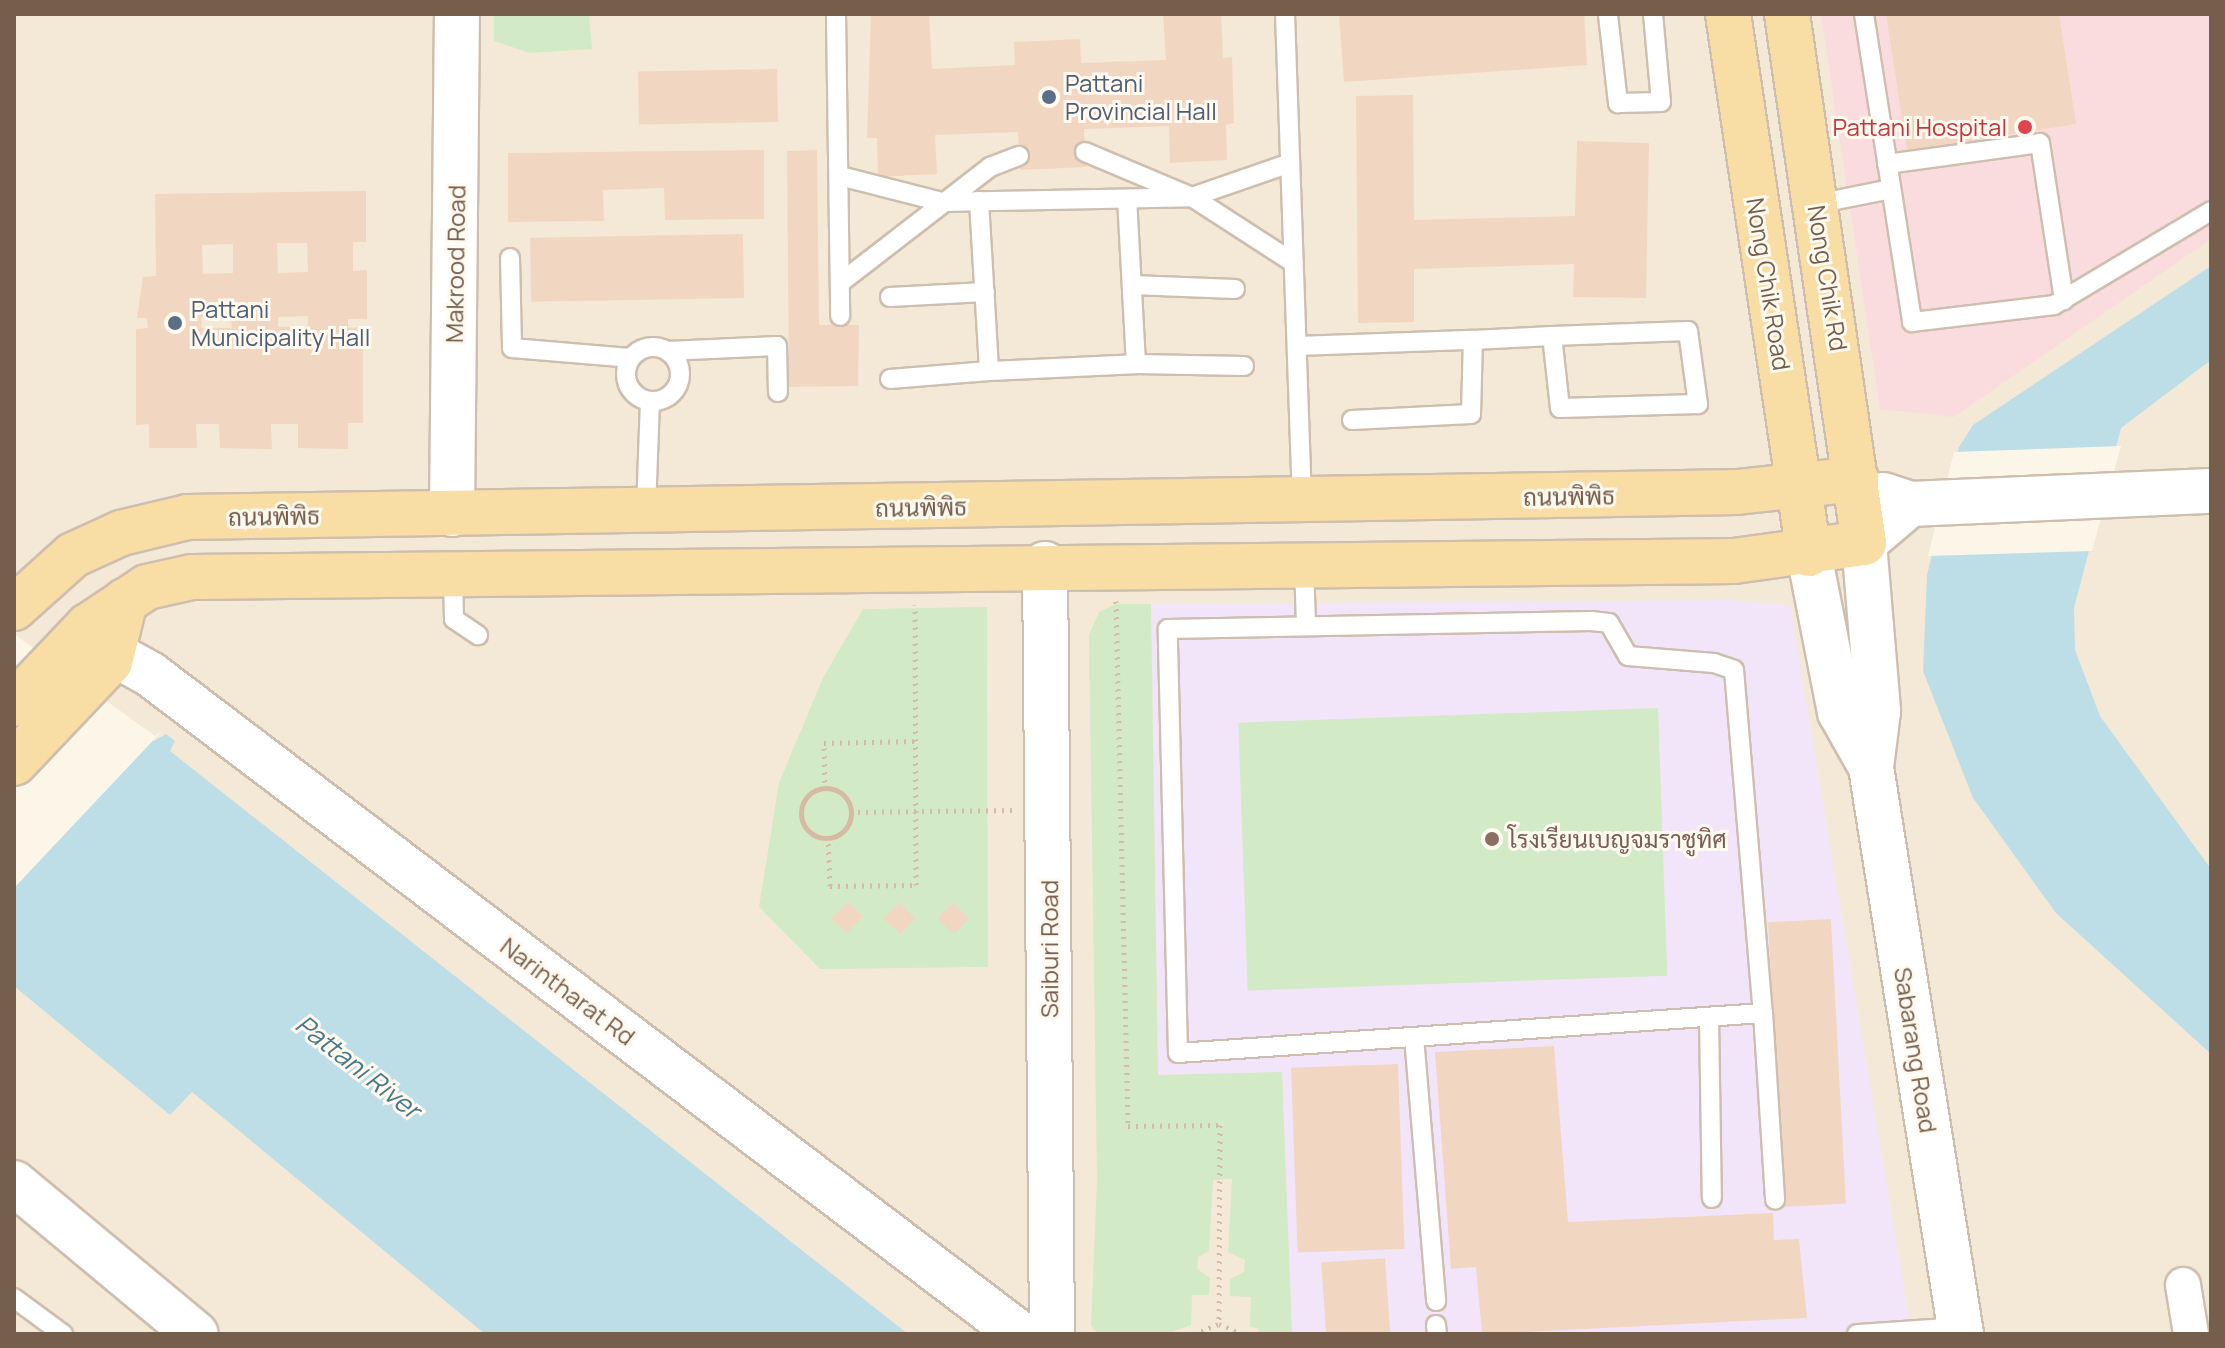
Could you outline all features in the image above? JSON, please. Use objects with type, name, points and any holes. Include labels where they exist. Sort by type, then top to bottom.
[{"type":"main road","name":"Nong Chik Road","points":[[1728,14],[1809,554]]},
{"type":"main road","name":"Nong Chik Rd","points":[[1787,14],[1864,543]]},
{"type":"main road","name":"ถนนพิพิธ","points":[[19,594],[73,555],[121,533],[187,517],[1302,502],[1800,486],[1856,479]]},
{"type":"main road","points":[[1302,502],[1304,563]]},
{"type":"main road","points":[[1077,504],[1079,564]]},
{"type":"main road","points":[[846,508],[848,569]]},
{"type":"main road","points":[[646,513],[648,572]]},
{"type":"main road","points":[[452,514],[453,575]]},
{"type":"main road","points":[[14,763],[98,653],[125,601],[147,587],[192,577],[1079,564],[1734,561],[1809,554],[1864,543]]},
{"type":"main road","points":[[14,704],[98,653]]},
{"type":"street","name":"Makrood Road","points":[[452,514],[457,14]]},
{"type":"street","points":[[1856,479],[1915,504],[2211,491]]},
{"type":"street","points":[[1864,543],[1915,504]]},
{"type":"street","name":"Sabarang Road","points":[[1864,543],[1878,711],[1871,767],[1960,1330]]},
{"type":"street","name":"Sabarang Road","points":[[1809,554],[1840,712],[1871,767]]},
{"type":"street","name":"Saiburi Road","points":[[1052,1334],[1048,810],[1079,564]]},
{"type":"street","name":"Narintharat Rd","points":[[98,653],[163,683],[1020,1334]]},
{"type":"street","points":[[14,1183],[196,1334]]},
{"type":"street","points":[[2183,1285],[2191,1334]]},
{"type":"lane","points":[[836,14],[840,316]]},
{"type":"lane","points":[[1285,14],[1302,502]]},
{"type":"lane","points":[[1608,15],[1618,103],[1661,102],[1653,14]]},
{"type":"lane","points":[[1864,14],[1912,322],[2064,300],[2211,211]]},
{"type":"lane","points":[[1887,164],[2040,143],[2064,300]]},
{"type":"lane","points":[[1085,152],[1192,197],[1294,263]]},
{"type":"lane","points":[[840,283],[990,167],[1019,156]]},
{"type":"lane","points":[[840,176],[942,202],[1127,199],[1192,197],[1290,163]]},
{"type":"lane","points":[[1816,204],[1891,189]]},
{"type":"lane","points":[[1127,199],[1136,364]]},
{"type":"lane","points":[[979,201],[989,371]]},
{"type":"lane","points":[[510,258],[512,348],[630,358],[655,346],[668,351],[777,346],[778,392]]},
{"type":"lane","points":[[1132,285],[1235,289]]},
{"type":"lane","points":[[890,297],[985,292]]},
{"type":"lane","points":[[1297,346],[1473,340],[1552,336],[1688,331],[1698,404],[1560,408],[1552,336]]},
{"type":"lane","points":[[1352,420],[1471,414],[1473,340]]},
{"type":"lane","points":[[650,401],[675,389],[678,362],[668,351]]},
{"type":"lane","points":[[630,358],[628,386],[650,401]]},
{"type":"lane","points":[[890,379],[1136,364],[1244,366]]},
{"type":"lane","points":[[646,513],[650,401]]},
{"type":"lane","points":[[1304,563],[1306,624]]},
{"type":"lane","points":[[453,575],[454,619],[478,635]]},
{"type":"lane","points":[[1763,1013],[1178,1053],[1168,629],[1591,621],[1609,623],[1628,656],[1714,663],[1734,670],[1763,1013],[1775,1200]]},
{"type":"lane","points":[[1709,1017],[1712,1198]]},
{"type":"lane","points":[[1414,1037],[1436,1301]]},
{"type":"lane","points":[[14,1298],[63,1334]]},
{"type":"lane","points":[[1857,1334],[1960,1330]]},
{"type":"path","points":[[1079,564],[1128,1126],[1220,1125],[1219,1324]]},
{"type":"path","points":[[828,836],[830,886],[916,885],[915,568]]},
{"type":"path","points":[[825,790],[824,743],[915,741]]},
{"type":"path","points":[[825,790],[849,795],[850,812],[844,835],[828,836],[804,831],[802,802],[809,791],[825,790]]},
{"type":"path","points":[[850,812],[1048,810]]},
{"type":"path","points":[[1194,1334],[1219,1324],[1243,1334]]},
{"type":"shaded area","points":[[14,14],[2211,14],[2211,1334],[14,1334]]},
{"type":"shaded area","name":"Pattani Hospital","points":[[1821,14],[2211,14],[2211,239],[1954,417],[1880,409]]},
{"type":"shaded area","name":"โรงเรียนเบญจมราชูทิศ","points":[[1732,600],[1790,605],[1912,1334],[1292,1334],[1282,1072],[1158,1075],[1151,604]]},
{"type":"green space","points":[[494,14],[589,14],[592,49],[530,53],[494,41]]},
{"type":"green space","points":[[1116,604],[1151,604],[1158,1075],[1282,1072],[1292,1334],[1259,1334],[1258,1328],[1250,1327],[1251,1297],[1230,1296],[1230,1279],[1244,1272],[1245,1260],[1228,1252],[1232,1179],[1213,1180],[1209,1251],[1198,1257],[1197,1269],[1210,1278],[1209,1295],[1192,1295],[1191,1325],[1165,1334],[1099,1334],[1091,1326],[1097,1181],[1089,635],[1099,612]]},
{"type":"green space","points":[[987,607],[988,967],[820,969],[759,907],[779,783],[823,678],[863,609]]},
{"type":"green space","points":[[1658,708],[1667,976],[1248,990],[1238,723]]},
{"type":"water","points":[[2211,266],[2211,360],[2121,428],[2074,608],[2075,650],[2100,716],[2211,869],[2211,1054],[2056,913],[1973,798],[1923,671],[1927,575],[1959,447],[1973,425]]},
{"type":"water","name":"Pattani River","points":[[14,638],[154,741],[166,734],[175,741],[170,751],[908,1334],[485,1334],[192,1092],[170,1115],[14,986]]},
{"type":"pier","points":[[2121,446],[2092,551],[1928,556],[1954,452]]},
{"type":"pier","points":[[14,634],[155,736],[162,731],[14,888]]},
{"type":"building","name":"Pattani Provincial Hall","points":[[871,14],[929,14],[932,69],[1015,65],[1014,42],[1080,39],[1081,63],[1166,60],[1163,14],[1221,14],[1223,58],[1232,57],[1234,123],[1226,125],[1227,160],[1170,163],[1169,126],[1084,129],[1086,167],[1020,170],[1018,132],[935,135],[937,174],[878,177],[877,138],[867,138]]},
{"type":"building","points":[[1339,14],[1584,14],[1587,65],[1344,82]]},
{"type":"building","points":[[1886,14],[2059,14],[2076,124],[1907,151]]},
{"type":"building","points":[[777,69],[778,122],[639,124],[638,71]]},
{"type":"building","points":[[1413,95],[1414,220],[1575,216],[1577,141],[1649,143],[1646,298],[1573,297],[1574,264],[1414,269],[1414,322],[1358,323],[1356,96]]},
{"type":"building","points":[[764,150],[764,219],[665,220],[664,188],[603,190],[604,221],[508,222],[508,153]]},
{"type":"building","points":[[817,150],[819,325],[859,325],[858,386],[789,387],[787,151]]},
{"type":"building","name":"Pattani Municipality Hall","points":[[366,191],[366,242],[353,242],[353,271],[367,270],[367,319],[348,319],[348,328],[363,327],[363,423],[348,423],[348,449],[298,448],[298,424],[271,424],[272,449],[220,448],[219,424],[196,424],[197,448],[149,448],[149,424],[136,425],[136,329],[148,328],[147,318],[137,318],[143,277],[156,276],[155,194]],"holes":[[[277,243],[307,243],[308,272],[278,273]],[[233,244],[233,273],[203,274],[202,245]],[[231,316],[232,328],[202,328],[201,317]],[[308,316],[308,326],[278,327],[278,317]]]},
{"type":"building","points":[[743,234],[744,298],[531,302],[530,238]]},
{"type":"building","points":[[848,902],[863,917],[847,933],[832,918]]},
{"type":"building","points":[[899,903],[915,918],[900,934],[884,919]]},
{"type":"building","points":[[953,903],[969,918],[954,934],[938,919]]},
{"type":"building","points":[[1831,919],[1846,1204],[1783,1207],[1768,922]]},
{"type":"building","points":[[1554,1046],[1568,1222],[1773,1213],[1774,1240],[1799,1239],[1807,1318],[1482,1334],[1476,1267],[1451,1269],[1435,1052]]},
{"type":"building","points":[[1398,1064],[1404,1249],[1298,1253],[1291,1068]]},
{"type":"building","points":[[1385,1258],[1390,1334],[1326,1334],[1321,1262]]},
{"type":"place","name":"Pattani Provincial Hall","points":[[1049,97]]},
{"type":"place","name":"Pattani Hospital","points":[[2025,127]]},
{"type":"place","name":"Pattani Municipality Hall","points":[[175,323]]},
{"type":"place","name":"โรงเรียนเบญจมราชูทิศ","points":[[1492,839]]}]
